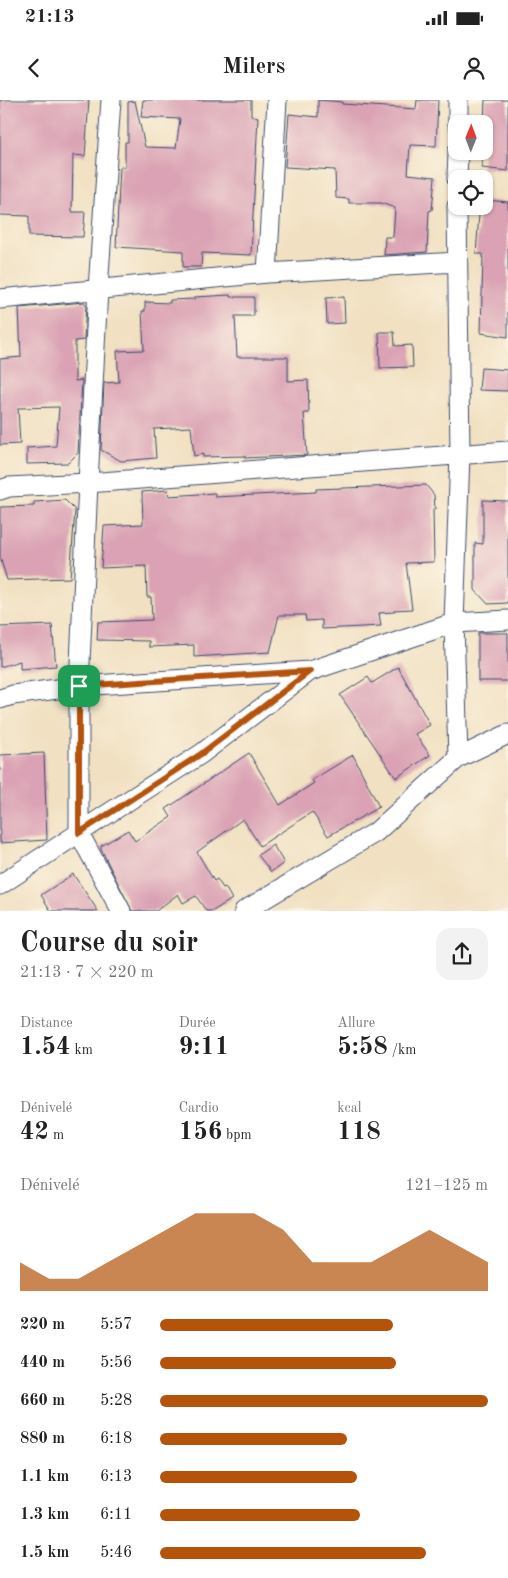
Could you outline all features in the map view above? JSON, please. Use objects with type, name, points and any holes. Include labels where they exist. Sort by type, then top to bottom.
[{"type":"street","points":[[111,100],[98,289],[79,686],[79,833],[121,910]]},
{"type":"street","points":[[267,273],[277,100]]},
{"type":"street","points":[[458,100],[458,115]]},
{"type":"street","points":[[457,215],[460,454],[454,623],[458,758]]},
{"type":"street","points":[[0,299],[267,273],[457,262]]},
{"type":"street","points":[[0,490],[9,487],[88,483],[508,451]]},
{"type":"street","points":[[0,699],[13,695],[79,686],[310,671],[454,623],[508,620]]},
{"type":"street","points":[[0,885],[201,754],[310,671]]},
{"type":"street","points":[[244,910],[376,832],[458,758],[508,734]]},
{"type":"building","points":[[0,100],[89,100],[85,156],[73,155],[72,212],[85,212],[83,237],[29,236],[29,216],[0,215]]},
{"type":"building","points":[[143,100],[251,100],[251,116],[258,117],[251,255],[202,253],[201,267],[183,267],[183,251],[116,247],[120,167],[125,167],[125,142],[128,142],[128,102],[135,101],[145,147],[176,148],[180,119],[141,117]]},
{"type":"building","points":[[318,100],[342,102],[342,104],[416,109],[417,100],[438,100],[436,146],[410,145],[408,174],[435,177],[432,210],[429,211],[427,252],[384,255],[385,237],[393,237],[395,208],[381,203],[349,203],[349,199],[336,198],[335,170],[285,167],[289,114],[318,117]]},
{"type":"building","points":[[485,100],[508,100],[508,171],[482,168],[482,160],[493,160],[493,115],[484,115]]},
{"type":"building","points":[[493,201],[508,202],[508,337],[481,333],[483,254],[476,254],[479,215],[493,215]]},
{"type":"building","points":[[230,295],[230,297],[254,297],[254,316],[235,316],[237,357],[288,357],[288,381],[308,380],[309,413],[304,413],[307,455],[245,458],[245,456],[203,457],[203,454],[194,456],[191,427],[154,429],[156,458],[121,461],[101,450],[104,383],[119,382],[117,351],[144,350],[142,311],[145,311],[145,302],[170,303],[170,300]]},
{"type":"building","points":[[344,297],[345,323],[327,324],[326,298]]},
{"type":"building","points":[[84,302],[86,304],[84,340],[75,341],[75,381],[82,380],[78,453],[68,463],[27,464],[27,448],[56,446],[59,407],[18,408],[20,444],[0,445],[0,359],[21,357],[19,308]]},
{"type":"building","points":[[379,332],[394,332],[395,346],[412,345],[413,367],[380,368]]},
{"type":"building","points":[[481,368],[508,370],[508,391],[479,390]]},
{"type":"building","points":[[426,485],[434,495],[434,562],[406,563],[412,609],[379,613],[381,626],[322,629],[322,620],[306,621],[305,615],[279,615],[270,652],[194,657],[194,645],[149,647],[149,641],[97,640],[98,622],[152,620],[151,597],[147,597],[146,566],[101,568],[104,526],[143,524],[142,492],[168,490],[169,496],[215,493],[215,497],[316,492],[316,489]]},
{"type":"building","points":[[65,500],[75,510],[70,578],[7,580],[0,557],[0,507],[34,506],[34,502]]},
{"type":"building","points":[[483,500],[508,501],[508,603],[488,604],[475,590],[475,543],[483,544]]},
{"type":"building","points":[[52,625],[56,666],[20,669],[20,661],[0,667],[0,627]]},
{"type":"building","points":[[478,633],[508,633],[508,681],[478,681]]},
{"type":"building","points":[[398,667],[430,725],[415,734],[430,755],[396,778],[340,695],[368,677],[372,683]]},
{"type":"building","points":[[44,753],[47,840],[0,843],[0,755]]},
{"type":"building","points":[[249,753],[280,805],[314,783],[312,780],[353,755],[379,807],[328,836],[312,812],[260,846],[243,819],[197,852],[214,881],[217,879],[223,888],[225,887],[232,899],[213,911],[206,911],[196,896],[183,903],[178,894],[156,911],[132,911],[101,846],[128,830],[135,841],[171,817],[166,809]]},
{"type":"building","points":[[273,845],[284,863],[271,872],[258,855]]},
{"type":"building","points":[[73,874],[98,911],[51,911],[41,895]]},
{"type":"route","points":[[310,671],[201,754],[79,833],[79,686],[310,671]]}]
